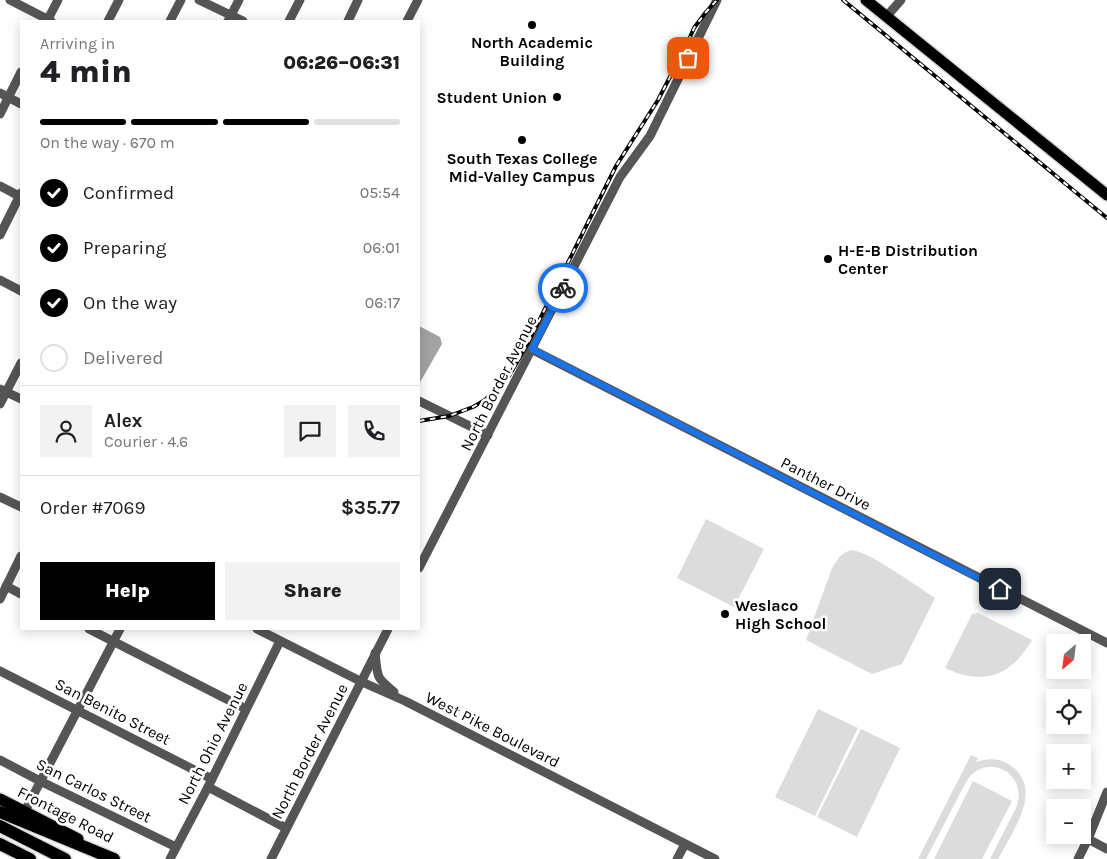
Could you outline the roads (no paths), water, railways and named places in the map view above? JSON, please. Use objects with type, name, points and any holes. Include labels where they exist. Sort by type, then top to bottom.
[{"type":"highway","points":[[0,812],[116,859]]},
{"type":"highway","points":[[0,826],[64,859]]},
{"type":"highway","points":[[0,844],[30,859]]},
{"type":"main road","points":[[866,0],[1107,195]]},
{"type":"main road","name":"Frontage Road","points":[[0,799],[116,859]]},
{"type":"street","points":[[10,0],[47,20]]},
{"type":"street","points":[[49,20],[58,0]]},
{"type":"street","points":[[109,20],[119,0]]},
{"type":"street","points":[[171,20],[181,0]]},
{"type":"street","points":[[199,0],[229,18],[239,0]]},
{"type":"street","points":[[290,20],[300,0]]},
{"type":"street","points":[[348,20],[358,0]]},
{"type":"street","points":[[408,20],[418,0]]},
{"type":"street","name":"North Border Avenue","points":[[420,566],[620,177],[650,136],[717,0]]},
{"type":"street","points":[[886,17],[901,0]]},
{"type":"street","points":[[0,114],[4,95],[20,73]]},
{"type":"street","points":[[4,95],[20,103]]},
{"type":"street","points":[[0,186],[20,196]]},
{"type":"street","points":[[0,235],[20,198]]},
{"type":"street","points":[[0,280],[20,290]]},
{"type":"street","name":"Panther Drive","points":[[532,349],[1107,643]]},
{"type":"street","points":[[0,404],[3,390],[20,364]]},
{"type":"street","points":[[3,390],[20,399]]},
{"type":"street","points":[[420,401],[488,435]]},
{"type":"street","points":[[0,497],[20,507]]},
{"type":"street","points":[[0,599],[20,558]]},
{"type":"street","points":[[6,586],[20,593]]},
{"type":"street","points":[[91,630],[246,709]]},
{"type":"street","points":[[25,811],[42,782],[120,630]]},
{"type":"street","name":"West Pike Boulevard","points":[[258,630],[362,682],[405,701],[715,859]]},
{"type":"street","name":"North Border Avenue","points":[[270,859],[387,630]]},
{"type":"street","name":"North Ohio Avenue","points":[[170,859],[280,641]]},
{"type":"street","points":[[375,653],[379,678],[384,685],[405,701]]},
{"type":"street","name":"San Benito Street","points":[[0,671],[79,711],[210,783],[286,828]]},
{"type":"street","name":"San Carlos Street","points":[[0,760],[176,847]]},
{"type":"street","points":[[1091,832],[1106,795]]},
{"type":"street","points":[[1091,841],[1107,849]]},
{"type":"street","points":[[677,859],[685,844]]},
{"type":"street","points":[[1078,859],[1086,844]]},
{"type":"railway","points":[[420,421],[449,416],[473,407],[485,400],[509,376],[528,343],[616,166],[658,100],[694,28],[717,0]]},
{"type":"railway","points":[[843,0],[1107,218]]},
{"type":"place","name":"North Academic Building","points":[[532,25]]},
{"type":"place","name":"Student Union","points":[[557,97]]},
{"type":"place","name":"South Texas College Mid-Valley Campus","points":[[522,140]]},
{"type":"place","name":"H-E-B Distribution Center","points":[[828,259]]},
{"type":"place","name":"Weslaco High School","points":[[725,614]]}]
